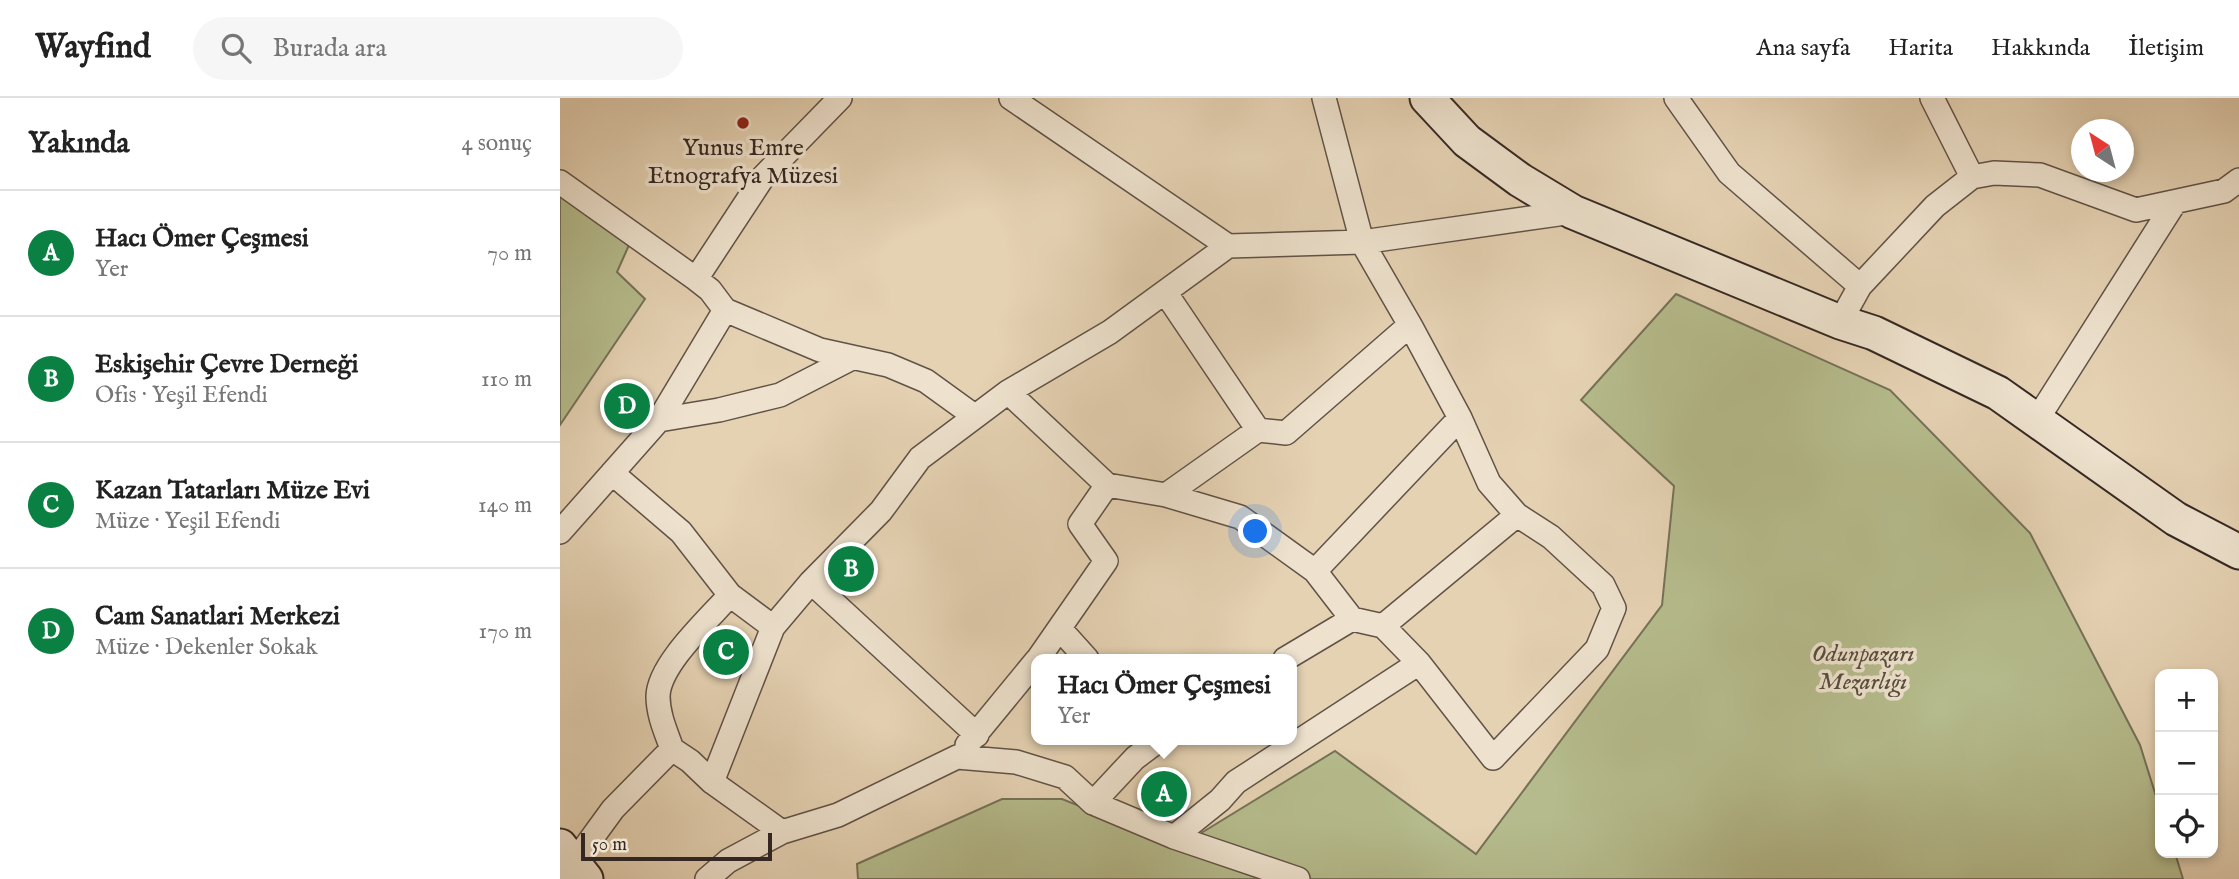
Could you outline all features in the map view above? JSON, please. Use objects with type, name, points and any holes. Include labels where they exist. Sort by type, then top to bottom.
[{"type":"street","points":[[696,279],[763,177],[840,98]]},
{"type":"street","points":[[1011,98],[1228,246]]},
{"type":"street","points":[[1008,392],[1107,485],[1166,495],[1240,517],[1315,571],[1352,619],[1383,626],[1419,663],[1493,758],[1597,649],[1614,608],[1602,585],[1552,537],[1517,515],[1489,483],[1460,418],[1362,242],[1324,98]]},
{"type":"street","points":[[1427,98],[1467,141],[1520,180],[1573,212],[1840,322],[1874,333],[1997,393],[2038,418],[2176,519],[2238,545]]},
{"type":"street","points":[[1676,98],[1730,173],[1860,286]]},
{"type":"street","points":[[1931,98],[1972,177]]},
{"type":"street","points":[[1840,322],[1860,286],[1935,206],[1972,177],[1994,173],[2040,175],[2136,210],[2224,191],[2239,180]]},
{"type":"street","points":[[560,182],[696,279],[710,290],[725,310],[820,350],[888,365],[926,381],[974,415]]},
{"type":"street","points":[[2038,418],[2175,202]]},
{"type":"street","points":[[712,782],[773,627],[811,582],[881,511],[920,458],[974,415],[1110,332],[1228,246],[1362,242],[1573,212]]},
{"type":"street","points":[[1165,292],[1258,430]]},
{"type":"street","points":[[560,531],[659,419],[725,310]]},
{"type":"street","points":[[1166,495],[1258,430],[1286,433],[1410,325]]},
{"type":"street","points":[[659,419],[719,410],[780,395],[852,358]]},
{"type":"street","points":[[1315,571],[1460,418]]},
{"type":"street","points":[[612,473],[681,532],[730,595],[773,627]]},
{"type":"street","points":[[1041,654],[1105,561],[1080,524],[1107,485]]},
{"type":"street","points":[[1383,626],[1517,515]]},
{"type":"street","points":[[811,582],[977,735]]},
{"type":"street","points":[[730,595],[666,671],[658,694],[660,716],[672,749],[712,782],[782,832]]},
{"type":"street","points":[[1293,654],[1352,619]]},
{"type":"street","points":[[1060,629],[1082,654]]},
{"type":"street","points":[[1297,742],[1419,663]]},
{"type":"street","points":[[707,879],[728,861],[782,832],[838,815],[957,757],[1031,668]]},
{"type":"street","points":[[1093,803],[1135,758],[1152,745]]},
{"type":"street","points":[[1174,837],[1220,800],[1236,782],[1293,745]]},
{"type":"street","points":[[570,866],[613,809],[672,749]]},
{"type":"street","points":[[957,757],[1016,762],[1065,777],[1093,803],[1174,837],[1298,879]]},
{"type":"green space","points":[[560,193],[629,245],[617,272],[645,299],[560,425]]},
{"type":"green space","name":"Odunpazarı Mezarlığı","points":[[1676,294],[1890,390],[2030,533],[2140,745],[2155,793],[2155,858],[2177,858],[2183,879],[858,879],[857,864],[1002,799],[1062,799],[1180,846],[1335,751],[1476,854],[1662,605],[1674,486],[1581,400]]},
{"type":"place","name":"Yunus Emre Etnografya Müzesi","points":[[743,123]]},
{"type":"place","name":"Cam Sanatlari Merkezi","points":[[627,406]]},
{"type":"place","name":"Eskişehir Çevre Derneği","points":[[851,569]]},
{"type":"place","name":"Kazan Tatarları Müze Evi","points":[[726,652]]},
{"type":"place","name":"Hacı Ömer Çeşmesi","points":[[1164,794]]}]
